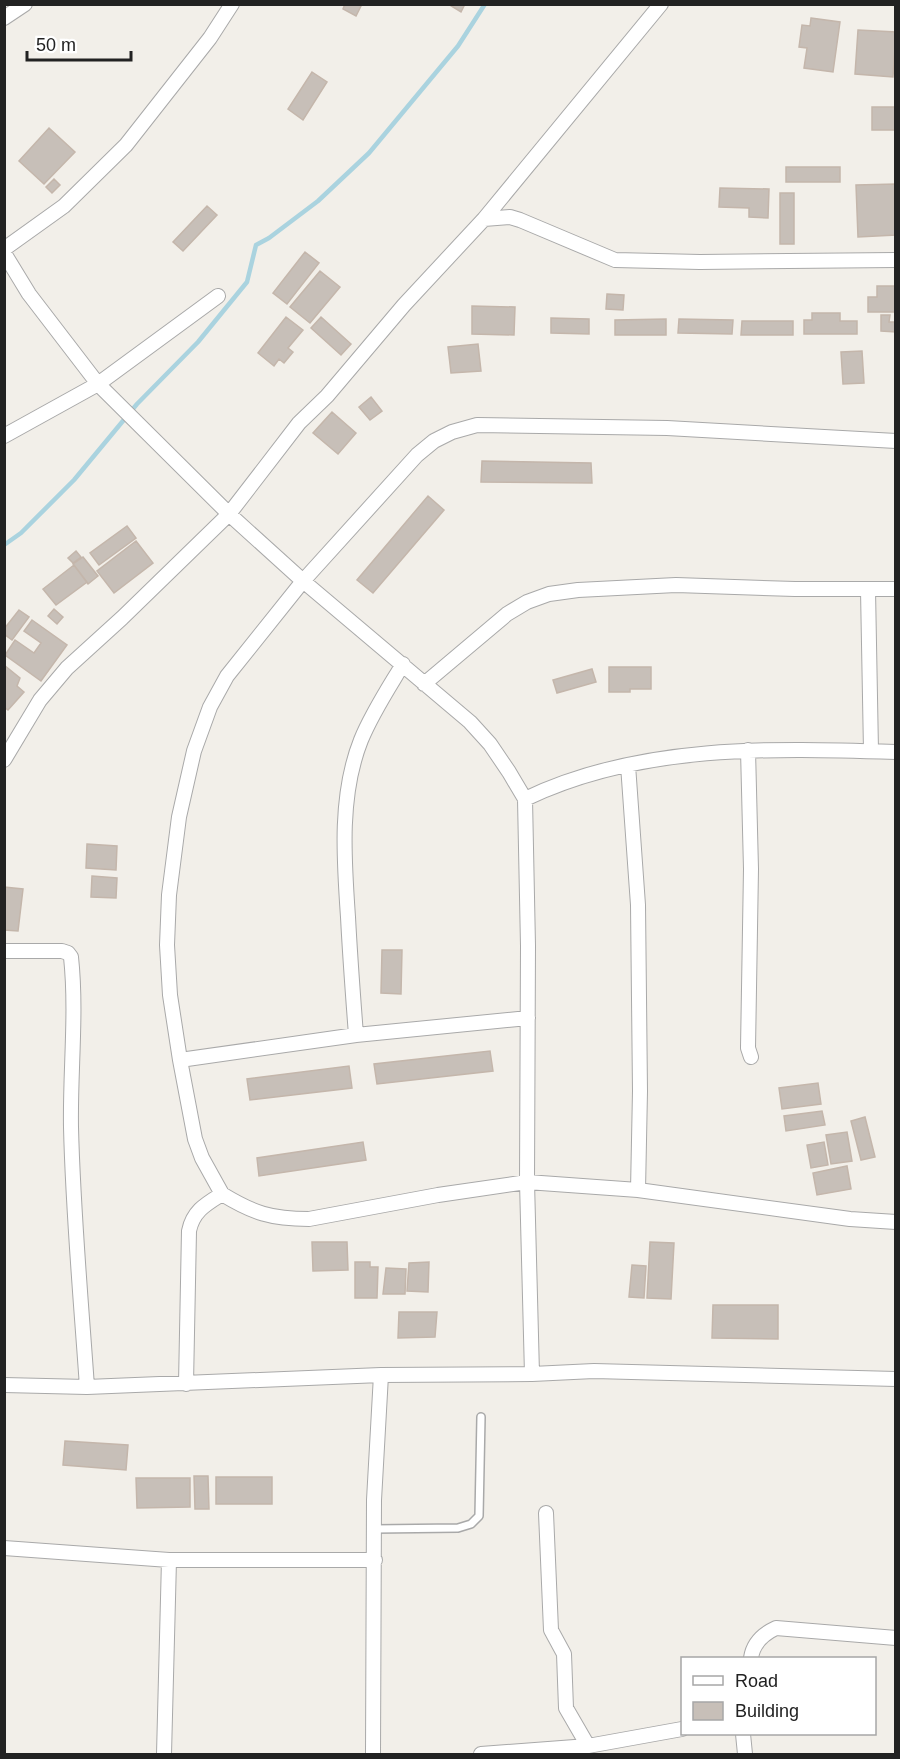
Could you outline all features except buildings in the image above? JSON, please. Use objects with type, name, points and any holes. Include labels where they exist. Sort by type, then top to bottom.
[{"type":"street","points":[[4,18],[25,4]]},
{"type":"street","points":[[232,4],[210,38],[126,145],[64,206],[4,251],[29,294],[98,384],[229,514],[303,581],[470,722],[490,744],[510,772],[525,799],[528,1018],[527,1182],[532,1374]]},
{"type":"street","points":[[4,760],[40,700],[67,668],[123,618],[229,514],[300,423],[327,396],[404,305],[484,219],[662,4]]},
{"type":"street","points":[[484,219],[510,217],[520,220],[615,260],[700,262],[896,260]]},
{"type":"street","points":[[4,436],[98,384],[218,296]]},
{"type":"street","points":[[896,441],[657,428],[477,425],[452,432],[434,441],[417,455],[303,581],[227,676],[210,707],[194,751],[179,816],[169,895],[167,945],[170,995],[195,1139],[202,1158],[222,1194],[247,1209],[288,1219],[309,1219],[438,1195],[527,1182],[638,1190],[850,1219],[896,1222]]},
{"type":"street","points":[[424,684],[507,614],[527,602],[549,594],[578,590],[676,585],[896,589]]},
{"type":"street","points":[[868,590],[872,752]]},
{"type":"street","points":[[356,1035],[346,886],[347,804],[352,770],[360,741],[376,708],[403,664]]},
{"type":"street","points":[[525,799],[583,776],[675,756],[748,750],[896,752]]},
{"type":"street","points":[[748,750],[751,869],[748,1048],[751,1057]]},
{"type":"street","points":[[628,765],[638,905],[640,1102],[638,1190]]},
{"type":"street","points":[[4,951],[62,951],[71,957],[73,1192],[87,1387]]},
{"type":"street","points":[[180,1060],[356,1035],[528,1018]]},
{"type":"street","points":[[186,1384],[191,1220],[199,1209],[222,1194]]},
{"type":"street","points":[[4,1385],[87,1387],[381,1375],[532,1374],[594,1371],[896,1379]]},
{"type":"street","points":[[373,1755],[377,1419],[381,1375]]},
{"type":"street","points":[[546,1513],[551,1630],[564,1654],[566,1708],[588,1746]]},
{"type":"street","points":[[4,1548],[169,1560],[375,1560]]},
{"type":"street","points":[[164,1755],[169,1560]]},
{"type":"street","points":[[752,1657],[757,1643],[766,1632],[776,1628],[896,1638]]},
{"type":"street","points":[[481,1755],[588,1746],[681,1730]]},
{"type":"street","points":[[743,1735],[746,1755]]},
{"type":"lane","points":[[375,1529],[458,1528],[471,1524],[479,1516],[482,1417]]},
{"type":"waterway","points":[[4,545],[21,533],[74,480],[137,404],[198,342],[247,282],[256,245],[269,238],[318,201],[369,153],[458,46],[485,4]]}]
